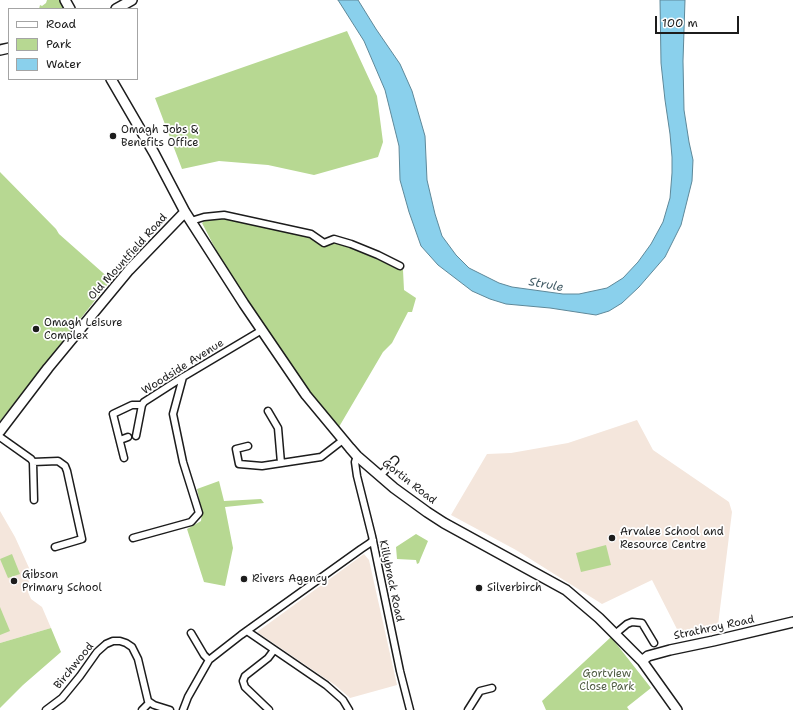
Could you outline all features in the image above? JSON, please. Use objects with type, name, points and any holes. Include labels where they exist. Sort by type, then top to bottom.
[{"type":"main road","points":[[118,8],[132,0]]},
{"type":"main road","name":"Gortin Road","points":[[112,80],[157,158],[185,212],[244,304],[306,395],[357,456],[394,488],[444,523],[566,590],[599,618],[642,661],[677,710]]},
{"type":"main road","name":"Old Mountfield Road","points":[[0,431],[48,368],[129,270],[185,212]]},
{"type":"main road","name":"Strathroy Road","points":[[642,661],[648,656],[670,650],[793,622]]},
{"type":"street","points":[[191,221],[204,217],[224,215],[311,234],[324,243],[334,239],[378,255],[400,266]]},
{"type":"street","name":"Woodside Avenue","points":[[136,436],[142,405],[144,402],[262,330]]},
{"type":"street","points":[[133,538],[191,522],[199,513],[184,462],[174,414],[183,377]]},
{"type":"street","points":[[124,458],[113,414],[132,405],[142,405]]},
{"type":"street","points":[[268,411],[278,428],[281,463]]},
{"type":"street","points":[[0,437],[33,462],[34,500]]},
{"type":"street","points":[[120,440],[128,437]]},
{"type":"street","points":[[248,446],[236,449],[239,464],[262,466],[321,457],[343,440]]},
{"type":"street","name":"Killybrack Road","points":[[357,456],[355,462],[357,476],[373,540],[400,671],[410,710]]},
{"type":"street","points":[[380,476],[395,460]]},
{"type":"street","points":[[33,462],[58,461],[67,471],[82,539],[56,547]]},
{"type":"street","points":[[183,710],[188,697],[209,660],[247,630],[373,540]]},
{"type":"street","points":[[616,634],[627,624],[632,622],[642,623],[654,643]]},
{"type":"street","points":[[247,630],[326,685],[343,700],[348,710]]},
{"type":"street","points":[[191,633],[204,655],[209,660]]},
{"type":"street","name":"Birchwood","points":[[46,710],[62,698],[97,652],[106,644],[113,641],[120,641],[132,647],[138,659],[149,703]]},
{"type":"street","points":[[269,710],[245,687],[242,681],[245,676],[268,658],[274,650]]},
{"type":"street","points":[[468,710],[480,691],[492,688]]},
{"type":"street","points":[[142,710],[149,703],[170,710]]},
{"type":"shaded area","name":"Arvalee School and Resource Centre","points":[[637,420],[653,450],[729,502],[732,512],[717,633],[701,633],[681,637],[652,580],[602,604],[516,550],[451,515],[487,454],[511,453],[568,443]]},
{"type":"shaded area","name":"Gibson Primary School","points":[[0,511],[15,537],[30,570],[28,592],[31,599],[42,607],[51,628],[0,643]]},
{"type":"shaded area","points":[[364,554],[369,560],[397,685],[350,698],[335,685],[257,632]]},
{"type":"green space","points":[[47,0],[59,0],[63,8],[39,8],[40,5],[42,6]]},
{"type":"green space","points":[[347,31],[377,96],[383,142],[378,157],[314,175],[268,165],[219,161],[182,169],[155,98]]},
{"type":"green space","name":"Omagh Leisure Complex","points":[[0,172],[56,229],[59,234],[111,280],[0,421]]},
{"type":"green space","points":[[207,219],[226,219],[310,237],[324,245],[334,241],[403,270],[404,290],[416,298],[412,312],[408,312],[392,343],[383,352],[336,432],[244,304],[202,223]]},
{"type":"green space","points":[[219,481],[224,501],[261,499],[264,503],[225,507],[233,548],[225,586],[204,582],[187,529],[201,521],[202,512],[197,489]]},
{"type":"green space","points":[[416,534],[428,541],[419,563],[417,564],[416,560],[397,559],[396,547]]},
{"type":"green space","points":[[606,545],[611,565],[581,572],[576,553]]},
{"type":"green space","points":[[12,554],[20,574],[8,578],[0,559]]},
{"type":"green space","points":[[0,607],[10,631],[0,635]]},
{"type":"green space","points":[[51,628],[61,652],[23,685],[0,708],[0,643]]},
{"type":"green space","name":"Gortview Close Park","points":[[611,637],[651,688],[627,707],[629,710],[546,710],[542,701]]},
{"type":"water","points":[[338,0],[358,0],[400,64],[412,91],[425,136],[427,180],[435,214],[442,236],[456,255],[469,268],[499,283],[512,287],[563,294],[579,294],[607,288],[623,278],[638,262],[651,244],[663,222],[670,198],[672,157],[661,63],[660,0],[685,0],[683,61],[684,110],[693,160],[692,181],[681,225],[665,257],[639,287],[622,303],[609,311],[596,315],[550,308],[506,304],[490,299],[472,291],[438,265],[421,246],[409,212],[400,180],[399,146],[385,90],[364,41]]},
{"type":"place","name":"Omagh Jobs & Benefits Office","points":[[113,136]]},
{"type":"place","name":"Omagh Leisure Complex","points":[[36,329]]},
{"type":"place","name":"Arvalee School and Resource Centre","points":[[612,538]]},
{"type":"place","name":"Rivers Agency","points":[[244,579]]},
{"type":"place","name":"Gibson Primary School","points":[[14,581]]},
{"type":"place","name":"Silverbirch","points":[[479,588]]},
{"type":"water label","name":"Strule","points":[[546,285]]}]
